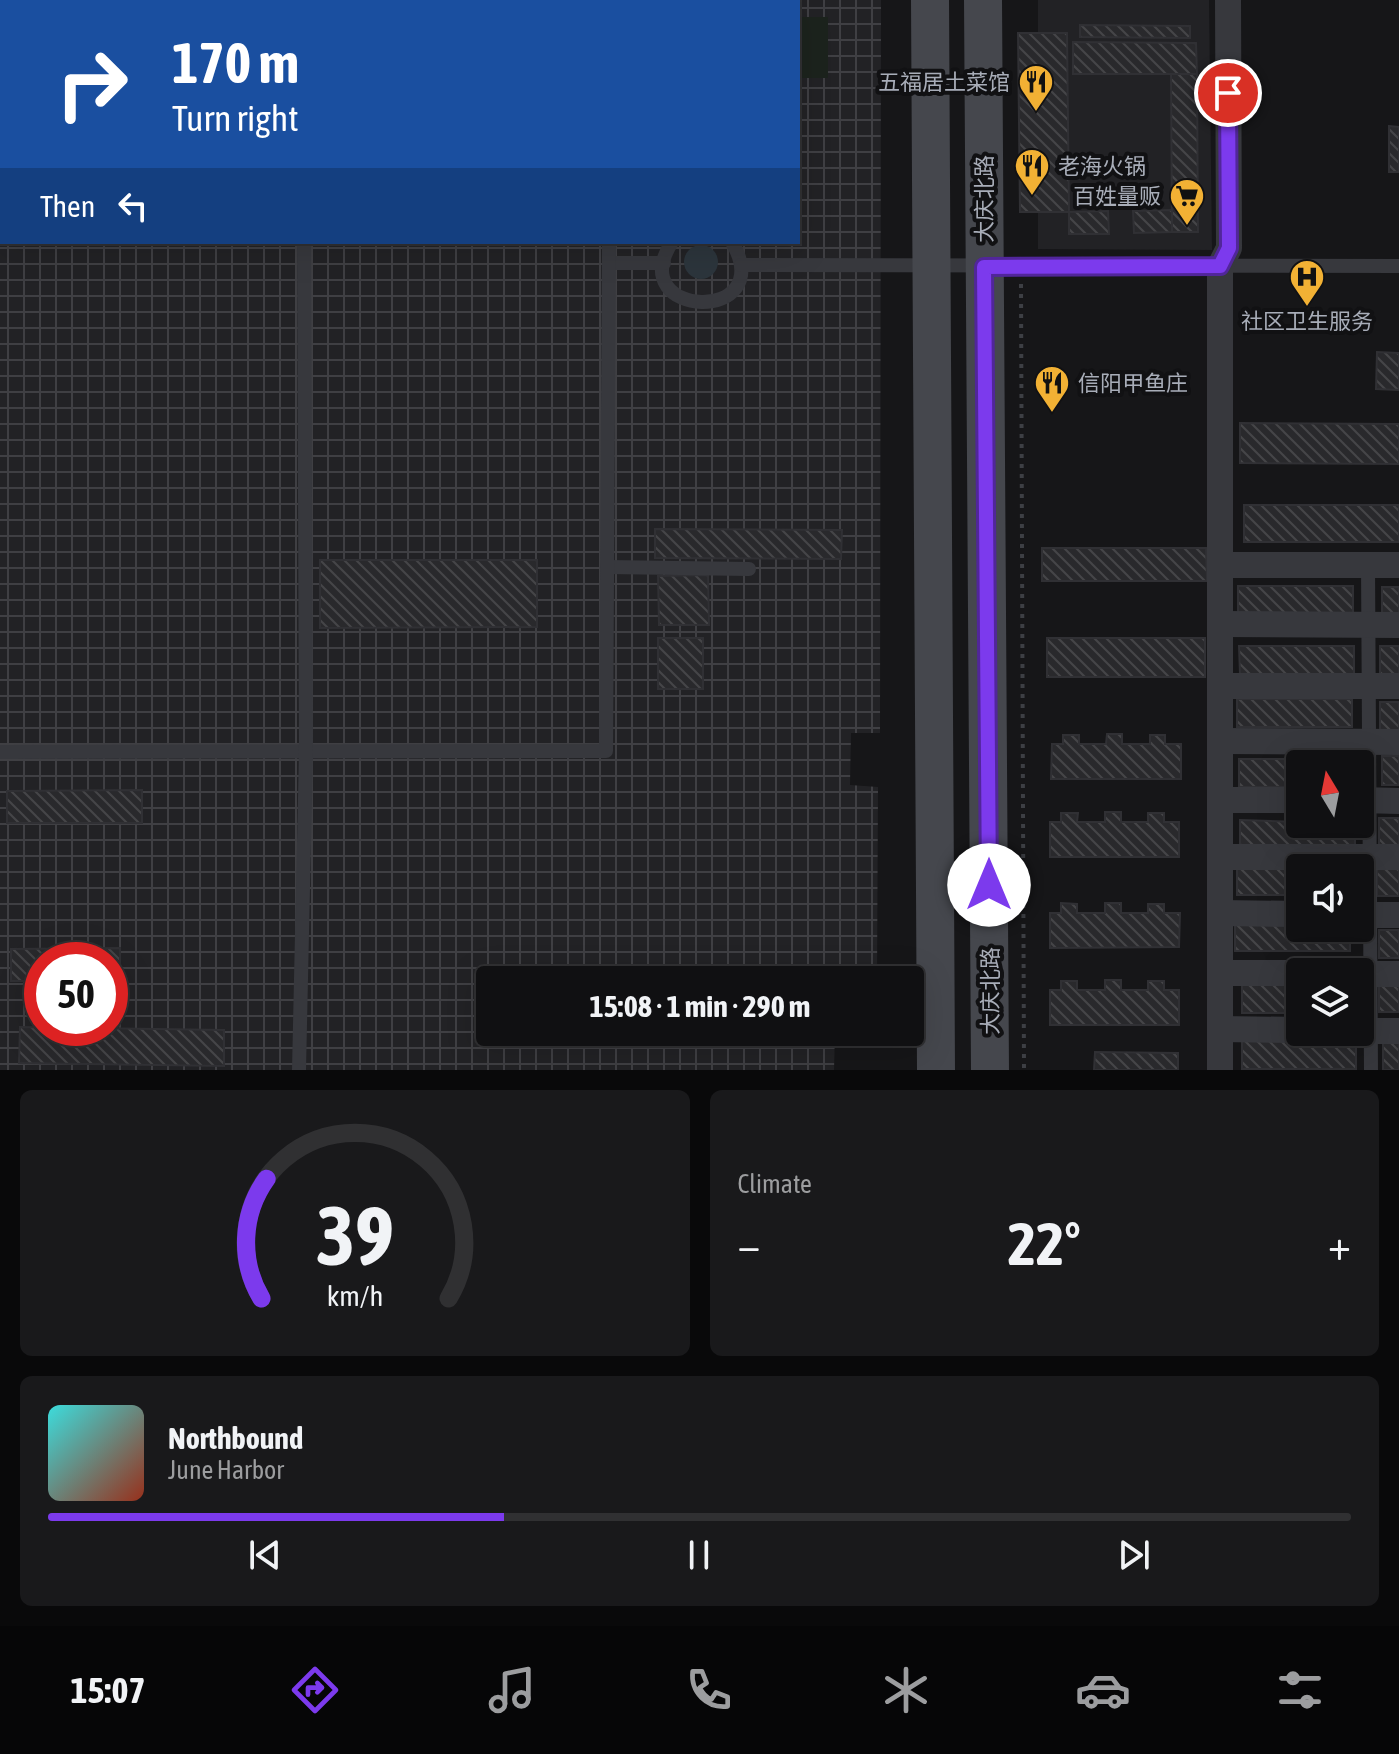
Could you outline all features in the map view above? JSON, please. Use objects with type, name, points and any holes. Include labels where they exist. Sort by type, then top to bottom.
[{"type":"main road","points":[[930,0],[936,1070]]},
{"type":"main road","name":"大庆北路","points":[[983,0],[990,1070]]},
{"type":"street","points":[[1220,1070],[1220,266],[1229,248],[1228,0]]},
{"type":"street","points":[[1220,565],[1399,565]]},
{"type":"street","points":[[1220,624],[1399,625]]},
{"type":"street","points":[[1220,686],[1399,686]]},
{"type":"street","points":[[1220,741],[1399,742]]},
{"type":"street","points":[[1220,800],[1286,800]]},
{"type":"street","points":[[1374,800],[1399,801]]},
{"type":"street","points":[[1220,857],[1286,857]]},
{"type":"street","points":[[1374,857],[1399,857]]},
{"type":"street","points":[[1220,913],[1286,914]]},
{"type":"street","points":[[1374,915],[1399,915]]},
{"type":"street","points":[[1220,973],[1286,973]]},
{"type":"street","points":[[1374,974],[1399,974]]},
{"type":"street","points":[[1220,1029],[1286,1030]]},
{"type":"street","points":[[1374,1031],[1399,1031]]},
{"type":"lane","points":[[299,1070],[306,752],[304,244]]},
{"type":"lane","points":[[0,752],[606,751],[609,244]]},
{"type":"lane","points":[[671,244],[664,263],[669,287],[689,303],[701,305],[725,298],[739,278],[741,265],[733,244]]},
{"type":"lane","points":[[609,263],[664,263]]},
{"type":"lane","points":[[741,265],[1399,266]]},
{"type":"lane","points":[[1368,565],[1368,750]]},
{"type":"lane","points":[[607,567],[749,569]]},
{"type":"lane","points":[[1368,1046],[1371,1070]]},
{"type":"shaded area","points":[[800,0],[881,0],[880,733],[851,733],[850,785],[878,787],[877,966],[476,966],[476,1046],[835,1046],[834,1070],[0,1070],[0,244],[800,244]]},
{"type":"shaded area","points":[[1038,0],[1209,0],[1212,250],[1038,249]]},
{"type":"shaded area","points":[[800,17],[828,17],[828,78],[800,78]]},
{"type":"shaded area","points":[[701,245],[713,250],[718,262],[713,274],[701,279],[689,274],[684,262],[689,250]]},
{"type":"building","points":[[1080,25],[1190,26],[1190,38],[1080,37]]},
{"type":"building","points":[[1018,33],[1067,33],[1069,212],[1020,212]]},
{"type":"building","points":[[1073,42],[1196,43],[1197,74],[1073,74]]},
{"type":"building","points":[[1171,74],[1197,74],[1198,232],[1172,232]]},
{"type":"building","points":[[1389,126],[1399,127],[1399,172],[1389,172]]},
{"type":"building","points":[[1172,210],[1172,232],[1134,233],[1133,211]]},
{"type":"building","points":[[1108,211],[1109,234],[1069,234],[1069,212]]},
{"type":"building","points":[[1377,352],[1399,353],[1399,390],[1376,389]]},
{"type":"building","points":[[1240,423],[1399,424],[1399,464],[1240,463]]},
{"type":"building","points":[[1244,505],[1399,505],[1399,542],[1244,542]]},
{"type":"building","points":[[655,529],[842,530],[841,559],[655,558]]},
{"type":"building","points":[[1042,548],[1206,548],[1207,581],[1042,581]]},
{"type":"building","points":[[320,560],[537,560],[537,627],[320,628]]},
{"type":"building","points":[[708,575],[709,625],[659,625],[658,576]]},
{"type":"building","points":[[1238,586],[1353,586],[1353,614],[1238,614]]},
{"type":"building","points":[[1382,587],[1399,587],[1399,616],[1382,616]]},
{"type":"building","points":[[658,638],[703,638],[703,689],[658,689]]},
{"type":"building","points":[[1047,638],[1205,638],[1205,677],[1047,677]]},
{"type":"building","points":[[1239,646],[1354,646],[1354,674],[1240,674]]},
{"type":"building","points":[[1380,646],[1399,646],[1399,674],[1380,674]]},
{"type":"building","points":[[1237,699],[1352,699],[1352,727],[1237,727]]},
{"type":"building","points":[[1380,702],[1399,702],[1399,731],[1380,731]]},
{"type":"building","points":[[1107,734],[1122,734],[1122,744],[1150,744],[1150,735],[1165,735],[1165,744],[1181,744],[1181,779],[1051,779],[1052,744],[1063,744],[1063,735],[1079,735],[1079,744],[1106,744]]},
{"type":"building","points":[[1382,756],[1399,756],[1399,785],[1382,785]]},
{"type":"building","points":[[1239,759],[1286,759],[1286,787],[1239,787]]},
{"type":"building","points":[[142,790],[142,823],[7,823],[7,791]]},
{"type":"building","points":[[1105,812],[1121,812],[1121,822],[1148,822],[1148,813],[1164,813],[1164,822],[1179,822],[1179,857],[1050,857],[1050,822],[1061,822],[1061,813],[1078,813],[1077,822],[1105,822]]},
{"type":"building","points":[[1379,818],[1399,818],[1399,847],[1379,847]]},
{"type":"building","points":[[1240,820],[1286,822],[1286,838],[1355,838],[1355,849],[1240,849]]},
{"type":"building","points":[[1237,866],[1286,868],[1286,895],[1237,895]]},
{"type":"building","points":[[1377,868],[1399,868],[1399,896],[1377,896]]},
{"type":"building","points":[[1061,903],[1077,904],[1077,913],[1105,913],[1105,903],[1121,903],[1121,913],[1148,913],[1148,904],[1164,904],[1164,913],[1180,913],[1179,947],[1050,948],[1050,913],[1061,913]]},
{"type":"building","points":[[1235,922],[1286,922],[1286,942],[1350,942],[1350,951],[1235,951]]},
{"type":"building","points":[[1379,930],[1399,930],[1399,958],[1379,958]]},
{"type":"building","points":[[11,949],[24,949],[24,981],[11,981]]},
{"type":"building","points":[[1105,980],[1121,980],[1121,990],[1148,990],[1148,981],[1164,981],[1164,990],[1179,990],[1179,1025],[1050,1025],[1050,990],[1061,990],[1061,981],[1077,981],[1077,990],[1105,990]]},
{"type":"building","points":[[1379,983],[1399,983],[1399,1012],[1379,1012]]},
{"type":"building","points":[[1242,984],[1286,984],[1286,1013],[1242,1013]]},
{"type":"building","points":[[20,1027],[24,1027],[24,1046],[128,1046],[128,1029],[224,1030],[224,1066],[19,1063]]},
{"type":"building","points":[[1242,1041],[1286,1041],[1286,1046],[1356,1046],[1356,1069],[1242,1069]]},
{"type":"building","points":[[1383,1042],[1399,1042],[1399,1070],[1383,1070]]},
{"type":"building","points":[[1095,1052],[1178,1053],[1178,1070],[1094,1070]]},
{"type":"place","name":"五福居土菜馆","points":[[1036,113]]},
{"type":"place","name":"老海火锅","points":[[1032,197]]},
{"type":"place","name":"百姓量贩","points":[[1187,227]]},
{"type":"place","name":"社区卫生服务","points":[[1307,308]]},
{"type":"place","name":"信阳甲鱼庄","points":[[1052,414]]},
{"type":"route","points":[[989,885],[984,267],[1220,266],[1229,248],[1228,93]]}]
